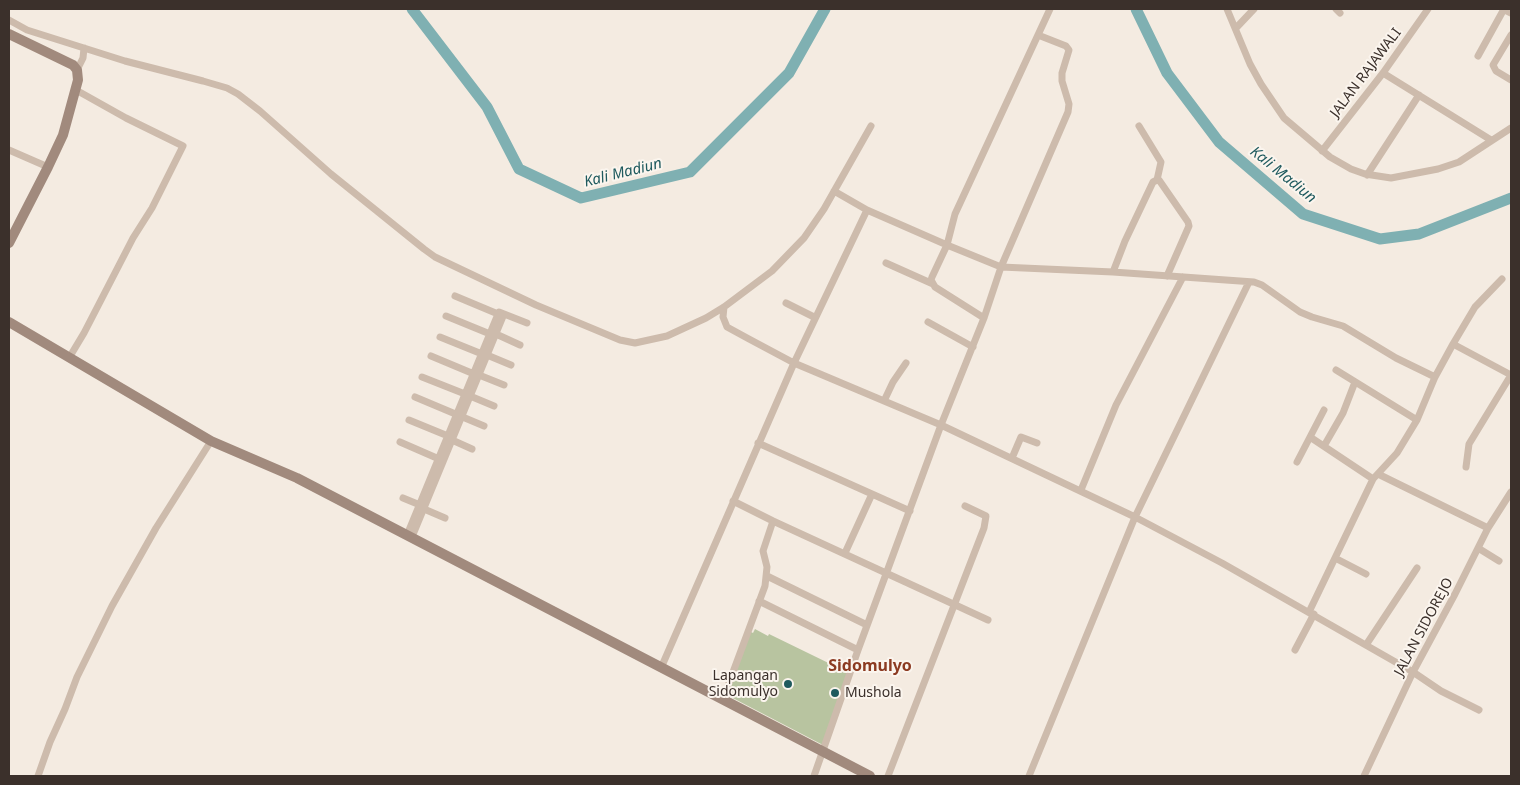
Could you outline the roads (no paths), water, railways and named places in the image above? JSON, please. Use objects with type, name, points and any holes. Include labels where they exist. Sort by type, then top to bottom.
[{"type":"main road","points":[[9,34],[73,65],[77,70],[78,80],[62,135],[48,167],[9,243]]},
{"type":"main road","points":[[9,322],[211,441],[296,478],[870,776]]},
{"type":"street","points":[[933,284],[932,276],[947,245],[954,214],[1050,9]]},
{"type":"street","points":[[1227,9],[1250,64],[1284,118],[1322,151],[1339,162],[1367,175],[1391,178],[1438,169],[1459,162],[1511,128]]},
{"type":"street","points":[[1236,28],[1254,9]]},
{"type":"street","name":"JALAN RAJAWALI","points":[[1322,151],[1384,73],[1428,9]]},
{"type":"street","points":[[1478,56],[1504,9],[1511,13]]},
{"type":"street","points":[[9,20],[27,30],[84,48],[227,88],[260,111],[330,174],[430,253],[448,264],[528,301],[620,340],[635,342],[667,336],[706,318],[772,271],[804,238],[824,209],[871,126]]},
{"type":"street","points":[[814,776],[867,625],[941,425],[984,318],[1001,267],[1068,112],[1069,104],[1062,81],[1062,72],[1069,50],[1066,46],[1038,35]]},
{"type":"street","points":[[1511,35],[1494,65],[1496,70],[1511,80]]},
{"type":"street","points":[[77,70],[84,48]]},
{"type":"street","points":[[1384,73],[1491,140]]},
{"type":"street","points":[[69,358],[152,208],[183,146],[126,118],[76,90]]},
{"type":"street","points":[[1367,175],[1419,95]]},
{"type":"street","points":[[1113,272],[1124,242],[1153,182],[1157,180],[1160,162],[1139,126]]},
{"type":"street","points":[[9,150],[48,167]]},
{"type":"street","points":[[1157,180],[1160,180],[1189,226],[1167,276]]},
{"type":"street","points":[[834,192],[867,210],[1001,267],[1113,272],[1249,282],[1262,285],[1300,312],[1343,326],[1396,358],[1435,377]]},
{"type":"street","points":[[661,668],[814,318],[867,210]]},
{"type":"street","points":[[886,263],[933,284],[984,318]]},
{"type":"street","points":[[1081,490],[1116,405],[1184,277]]},
{"type":"street","points":[[1295,650],[1335,558],[1376,477],[1397,453],[1417,420],[1435,377],[1475,308],[1502,279]]},
{"type":"street","points":[[1029,776],[1135,517],[1249,282]]},
{"type":"street","points":[[455,296],[528,324]]},
{"type":"street","points":[[786,303],[814,318]]},
{"type":"street","points":[[724,307],[723,317],[728,327],[794,363],[941,425],[1135,517],[1222,563],[1366,644],[1441,691],[1480,710]]},
{"type":"street","points":[[410,536],[501,314]]},
{"type":"street","points":[[446,316],[520,344]]},
{"type":"street","points":[[928,322],[973,347]]},
{"type":"street","points":[[440,337],[511,365]]},
{"type":"street","points":[[1453,344],[1511,375],[1469,444],[1466,467]]},
{"type":"street","points":[[431,356],[504,386]]},
{"type":"street","points":[[884,401],[893,382],[906,363]]},
{"type":"street","points":[[1336,370],[1417,420]]},
{"type":"street","points":[[422,377],[494,406]]},
{"type":"street","points":[[1324,446],[1343,413],[1355,382]]},
{"type":"street","points":[[415,398],[458,419],[484,426]]},
{"type":"street","points":[[1297,462],[1324,410]]},
{"type":"street","points":[[409,420],[472,449]]},
{"type":"street","points":[[1012,458],[1021,437],[1037,443]]},
{"type":"street","points":[[1310,437],[1376,477],[1488,528]]},
{"type":"street","points":[[422,507],[439,458],[450,438]]},
{"type":"street","points":[[38,776],[77,677],[112,606],[156,528],[211,441]]},
{"type":"street","points":[[400,442],[439,458]]},
{"type":"street","points":[[758,443],[910,511]]},
{"type":"street","name":"JALAN SIDOREJO","points":[[1364,776],[1413,672],[1488,528],[1511,492]]},
{"type":"street","points":[[845,553],[872,494]]},
{"type":"street","points":[[403,498],[445,518]]},
{"type":"street","points":[[733,501],[988,620]]},
{"type":"street","points":[[888,776],[984,528],[987,517],[965,506]]},
{"type":"street","points":[[723,699],[759,601],[767,567],[763,551],[773,521]]},
{"type":"street","points":[[1478,548],[1500,561]]},
{"type":"street","points":[[1335,558],[1366,574]]},
{"type":"street","points":[[1366,644],[1417,568]]},
{"type":"street","points":[[766,576],[867,625]]},
{"type":"street","points":[[759,601],[858,650]]},
{"type":"waterway","name":"Kali Madiun","points":[[412,9],[487,107],[519,169],[581,198],[690,172],[789,73],[825,9]]},
{"type":"waterway","name":"Kali Madiun","points":[[1136,9],[1167,73],[1219,142],[1303,214],[1380,239],[1419,234],[1511,198]]},
{"type":"place","name":"Lapangan Sidomulyo","points":[[788,684]]},
{"type":"place","name":"Mushola","points":[[835,693]]},
{"type":"district","name":"Sidomulyo","points":[[870,666]]}]
